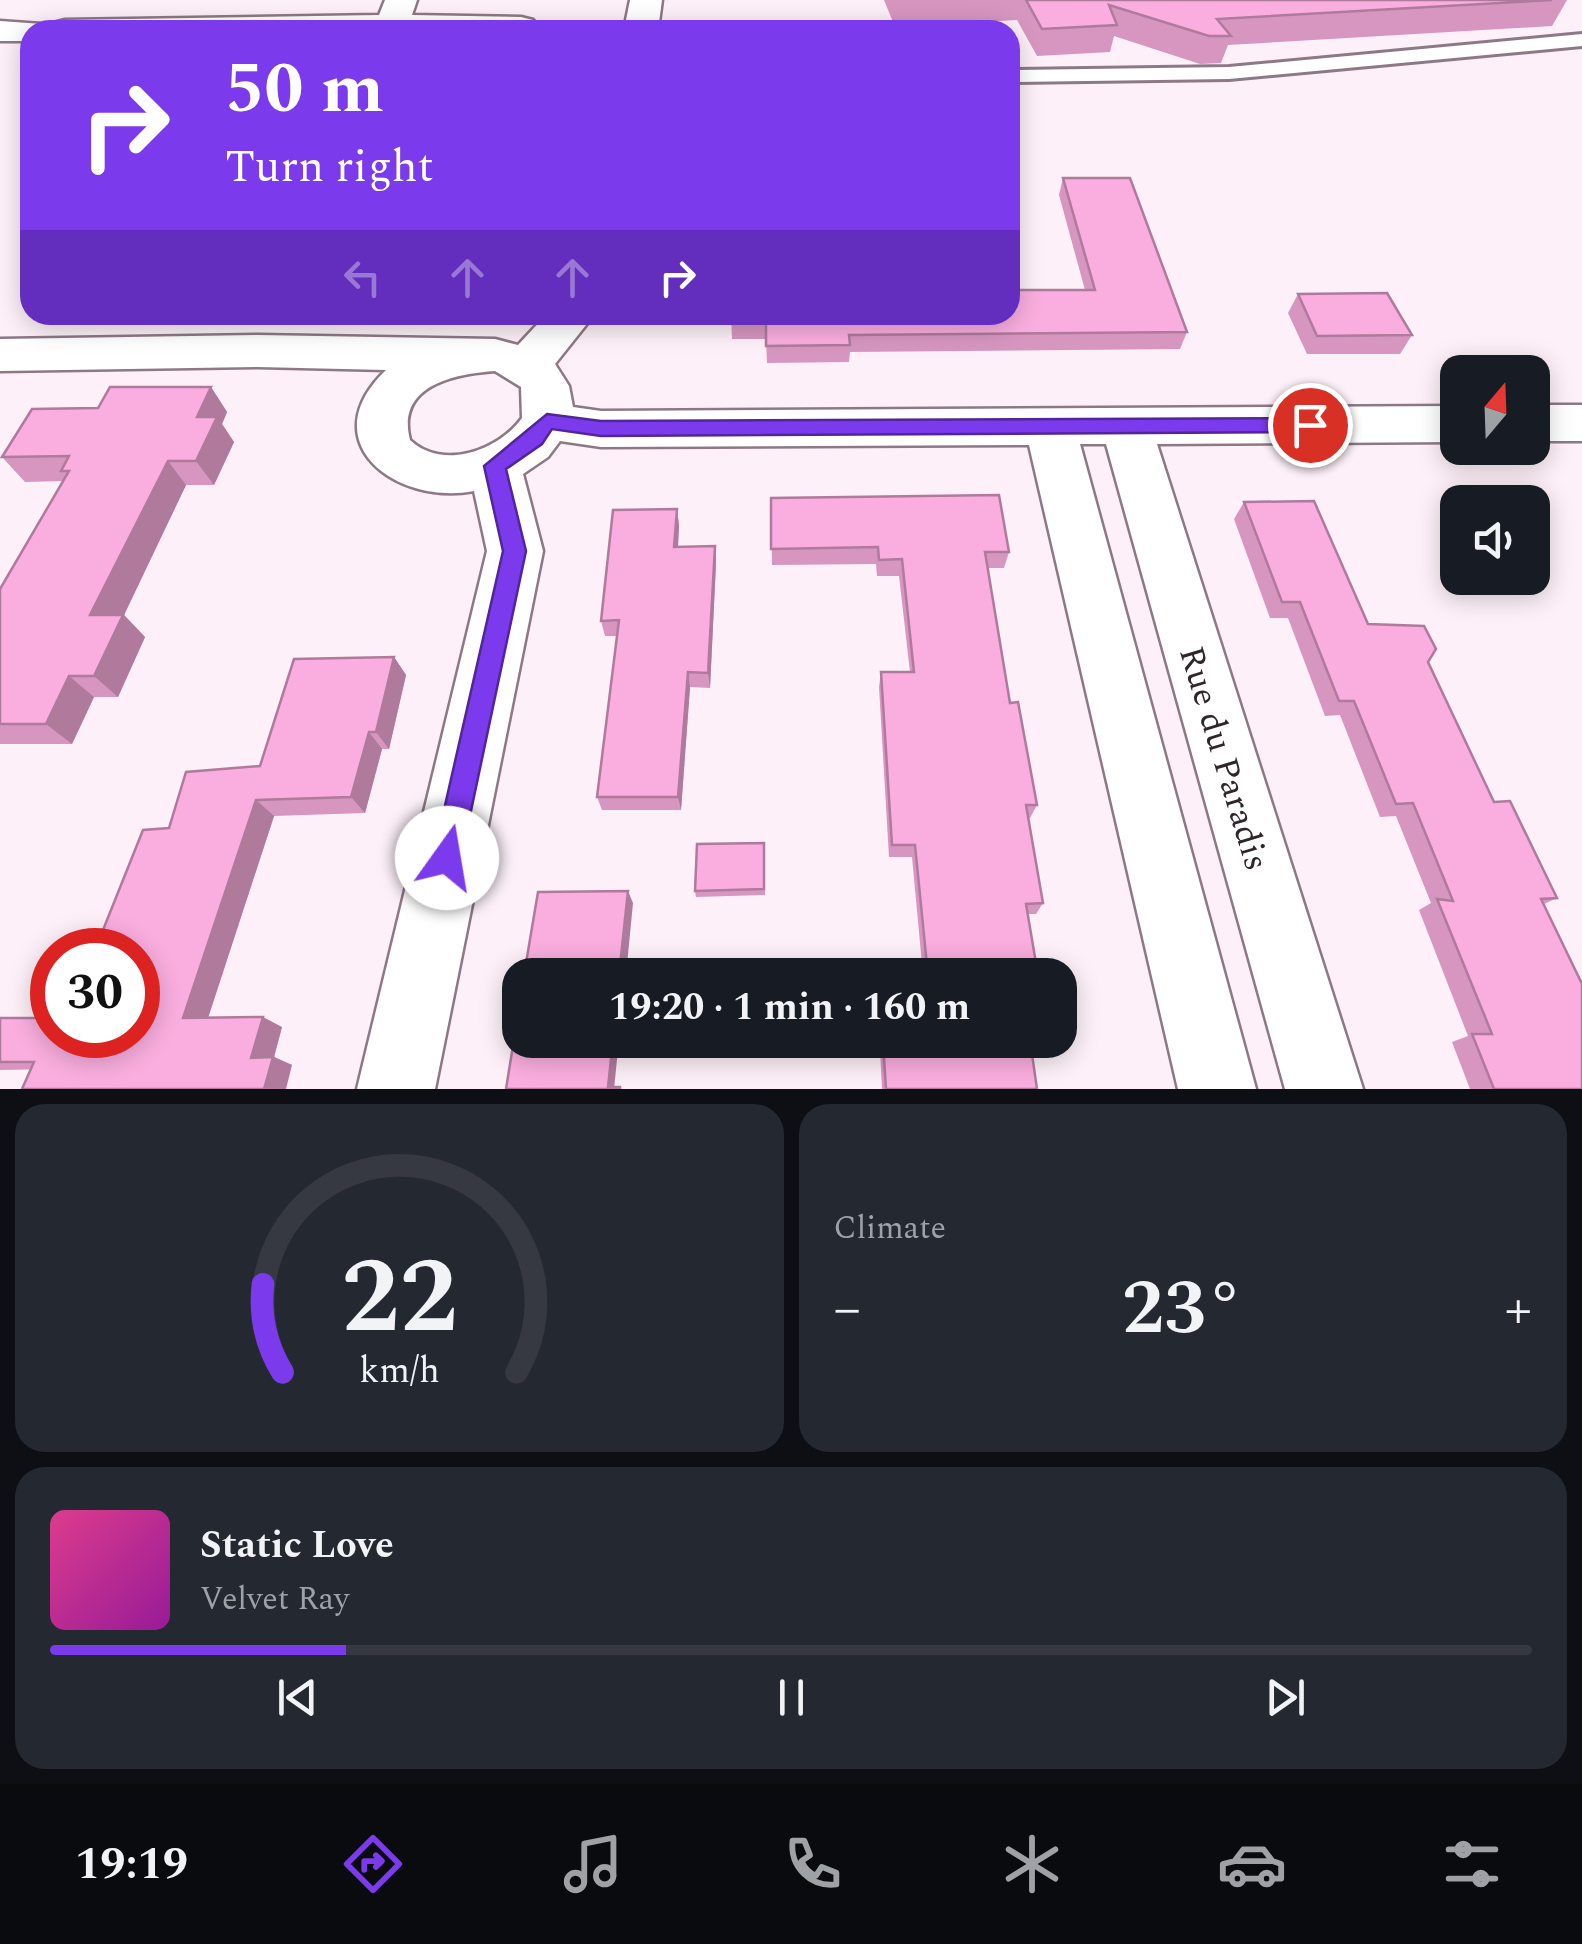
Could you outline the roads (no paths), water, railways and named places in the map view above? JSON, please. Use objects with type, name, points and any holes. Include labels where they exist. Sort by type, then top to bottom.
[{"type":"street","points":[[249,20],[397,12],[459,20]]},
{"type":"street","points":[[524,364],[563,325]]},
{"type":"street","points":[[7,364],[258,350],[495,355],[524,364],[542,378],[550,398],[547,421],[524,448],[495,466],[470,473],[435,474],[404,464],[385,446],[380,420],[352,389],[330,373],[258,350]]},
{"type":"street","points":[[380,420],[389,398],[405,381],[426,368],[464,356]]},
{"type":"street","points":[[547,421],[601,429],[1440,424]]},
{"type":"street","points":[[1550,423],[1582,423]]},
{"type":"street","name":"Rue du Paradis","points":[[1126,426],[1324,1089]]},
{"type":"street","points":[[1050,427],[1217,1089]]},
{"type":"street","points":[[396,1089],[515,551],[495,466]]},
{"type":"lane","points":[[1020,76],[1229,72],[1582,40]]}]
